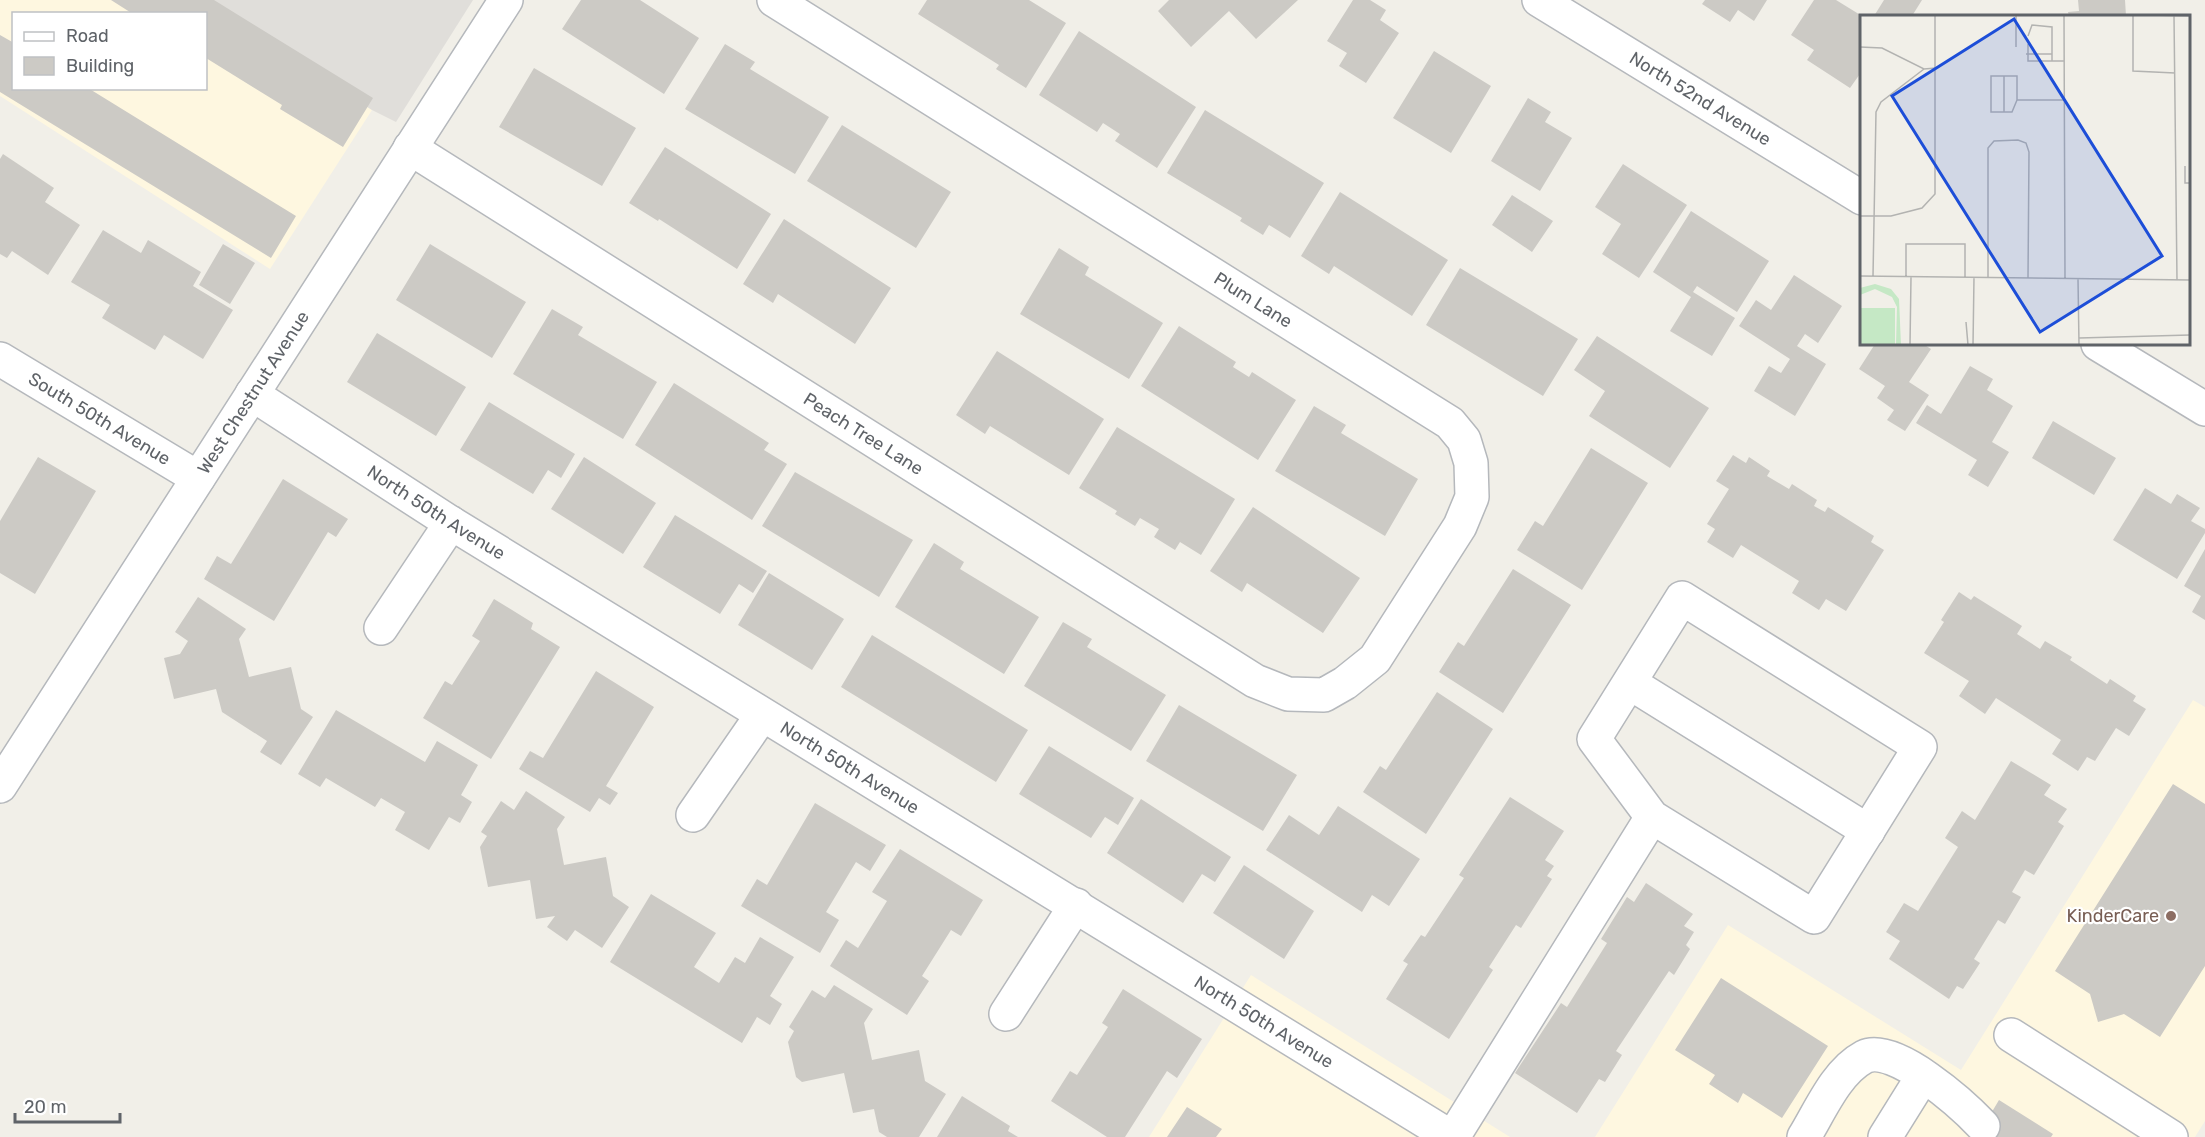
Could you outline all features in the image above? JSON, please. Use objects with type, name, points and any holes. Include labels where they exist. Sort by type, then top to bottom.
[{"type":"street","name":"West Chestnut Avenue","points":[[0,786],[506,0]]},
{"type":"street","name":"Plum Lane","points":[[774,0],[1450,423],[1464,440],[1471,463],[1472,497],[1460,526],[1375,658],[1345,683],[1324,695]]},
{"type":"street","name":"North 52nd Avenue","points":[[1539,0],[1860,197]]},
{"type":"street","name":"Peach Tree Lane","points":[[411,148],[1256,681],[1288,694],[1324,695]]},
{"type":"street","points":[[2100,345],[2204,407]]},
{"type":"street","name":"South 50th Avenue","points":[[0,359],[198,478]]},
{"type":"street","name":"North 50th Avenue","points":[[252,394],[451,523],[1452,1137]]},
{"type":"street","points":[[381,628],[451,523]]},
{"type":"street","points":[[1682,598],[1920,747],[1814,917],[1652,817],[1594,739],[1629,683],[1682,598]]},
{"type":"street","points":[[1629,683],[1868,831]]},
{"type":"street","points":[[693,815],[762,715]]},
{"type":"street","points":[[1452,1137],[1652,817]]},
{"type":"street","points":[[1006,1014],[1076,905]]},
{"type":"street","points":[[2011,1035],[2171,1137]]},
{"type":"street","points":[[1804,1137],[1840,1078],[1856,1062],[1868,1056],[1891,1058],[1923,1076],[1960,1103],[1983,1126]]},
{"type":"street","points":[[1885,1137],[1923,1076]]},
{"type":"shaded area","points":[[0,0],[201,0],[372,110],[270,269],[0,96]]},
{"type":"shaded area","points":[[201,0],[473,0],[396,122],[372,110]]},
{"type":"shaded area","points":[[2193,700],[2205,707],[2205,1121],[2195,1137],[1595,1137],[1728,925],[1961,1070]]},
{"type":"shaded area","points":[[1251,975],[1510,1137],[1149,1137]]},
{"type":"building","points":[[111,0],[214,0],[373,98],[343,147],[280,109],[282,105],[207,59],[207,12],[130,12]]},
{"type":"building","points":[[581,0],[640,0],[699,38],[664,94],[562,29]]},
{"type":"building","points":[[927,0],[1029,0],[1066,23],[1026,88],[996,69],[999,65],[918,14]]},
{"type":"building","points":[[1169,0],[1298,0],[1256,39],[1229,11],[1191,47],[1158,11]]},
{"type":"building","points":[[1353,0],[1370,0],[1386,10],[1380,20],[1399,33],[1366,83],[1339,66],[1347,53],[1327,41]]},
{"type":"building","points":[[1705,0],[1767,0],[1754,21],[1738,10],[1730,22],[1702,4]]},
{"type":"building","points":[[1814,0],[1836,0],[1860,15],[1860,74],[1850,88],[1807,60],[1814,50],[1791,35]]},
{"type":"building","points":[[1884,0],[1922,0],[1913,15],[1875,15]]},
{"type":"building","points":[[2078,0],[2125,0],[2126,15],[2069,15],[2068,12],[2079,11]]},
{"type":"building","points":[[1079,31],[1196,107],[1157,168],[1115,141],[1120,134],[1103,123],[1097,132],[1039,95]]},
{"type":"building","points":[[0,35],[12,42],[12,90],[91,90],[296,216],[271,258],[0,92]]},
{"type":"building","points":[[725,44],[755,62],[750,69],[829,117],[795,174],[685,109]]},
{"type":"building","points":[[1434,51],[1491,86],[1451,153],[1393,118]]},
{"type":"building","points":[[534,68],[636,128],[602,186],[499,127]]},
{"type":"building","points":[[1528,98],[1551,112],[1545,122],[1572,138],[1540,191],[1491,161]]},
{"type":"building","points":[[1205,110],[1324,183],[1290,238],[1269,225],[1263,235],[1240,221],[1242,218],[1167,173]]},
{"type":"building","points":[[842,125],[951,192],[916,248],[807,181]]},
{"type":"building","points":[[665,147],[771,214],[737,269],[659,219],[658,221],[629,203]]},
{"type":"building","points":[[3,154],[54,188],[45,202],[80,225],[48,275],[12,251],[7,258],[0,254],[0,159]]},
{"type":"building","points":[[1623,164],[1687,205],[1639,278],[1602,254],[1621,224],[1595,207]]},
{"type":"building","points":[[1340,192],[1448,260],[1412,316],[1334,266],[1329,274],[1301,256]]},
{"type":"building","points":[[1512,195],[1553,221],[1532,252],[1492,225]]},
{"type":"building","points":[[1691,211],[1769,261],[1737,312],[1697,286],[1693,292],[1735,318],[1712,356],[1670,331],[1691,297],[1653,272]]},
{"type":"building","points":[[784,219],[891,288],[855,344],[778,294],[773,303],[743,284]]},
{"type":"building","points":[[103,230],[141,253],[148,240],[201,272],[193,286],[233,310],[203,359],[164,335],[155,350],[102,318],[110,305],[71,282]]},
{"type":"building","points":[[223,244],[255,263],[230,304],[199,285]]},
{"type":"building","points":[[430,244],[526,302],[492,358],[396,300]]},
{"type":"building","points":[[1059,248],[1089,267],[1085,275],[1163,323],[1129,379],[1020,314]]},
{"type":"building","points":[[1460,268],[1578,339],[1543,396],[1426,325]]},
{"type":"building","points":[[1794,275],[1842,306],[1818,343],[1805,334],[1797,346],[1826,364],[1795,416],[1754,391],[1769,366],[1781,373],[1790,359],[1739,326],[1756,300],[1771,310]]},
{"type":"building","points":[[552,309],[583,327],[578,335],[657,382],[623,439],[513,374]]},
{"type":"building","points":[[1179,326],[1236,362],[1233,367],[1249,377],[1252,372],[1296,400],[1258,460],[1141,386]]},
{"type":"building","points":[[377,333],[466,387],[436,436],[347,382]]},
{"type":"building","points":[[1597,336],[1709,408],[1670,468],[1589,416],[1605,391],[1574,370]]},
{"type":"building","points":[[1874,345],[1925,345],[1931,349],[1909,382],[1929,395],[1905,431],[1887,420],[1894,410],[1877,398],[1885,386],[1859,369]]},
{"type":"building","points":[[997,351],[1104,419],[1069,475],[990,426],[985,434],[956,415]]},
{"type":"building","points":[[1970,366],[1993,379],[1987,390],[2013,406],[1992,442],[2009,452],[1988,487],[1968,475],[1977,460],[1916,423],[1927,405],[1941,414]]},
{"type":"building","points":[[674,383],[769,443],[764,450],[787,464],[752,520],[635,445]]},
{"type":"building","points":[[489,402],[575,454],[561,478],[548,470],[533,494],[460,450]]},
{"type":"building","points":[[1314,406],[1346,425],[1341,433],[1418,479],[1385,536],[1275,471]]},
{"type":"building","points":[[2053,421],[2116,458],[2094,495],[2032,458]]},
{"type":"building","points":[[1117,427],[1235,499],[1201,555],[1180,542],[1175,550],[1154,537],[1159,529],[1140,518],[1135,526],[1115,514],[1117,511],[1079,488]]},
{"type":"building","points":[[1591,448],[1648,483],[1582,590],[1517,550],[1535,521],[1543,526]]},
{"type":"building","points":[[1733,455],[1746,463],[1749,457],[1770,471],[1767,476],[1789,489],[1792,484],[1817,500],[1814,506],[1825,512],[1828,507],[1874,536],[1871,542],[1884,550],[1846,611],[1826,599],[1819,610],[1792,593],[1799,581],[1741,545],[1733,558],[1707,542],[1715,529],[1707,524],[1729,489],[1716,481]]},
{"type":"building","points":[[38,457],[96,491],[35,594],[0,573],[0,521]]},
{"type":"building","points":[[584,457],[656,503],[623,554],[551,509]]},
{"type":"building","points":[[795,472],[913,540],[879,597],[762,526]]},
{"type":"building","points":[[283,479],[348,519],[336,537],[328,532],[274,621],[204,579],[217,556],[231,564]]},
{"type":"building","points":[[2145,488],[2171,504],[2177,494],[2200,508],[2191,521],[2205,529],[2205,533],[2177,579],[2113,540]]},
{"type":"building","points":[[1253,507],[1360,578],[1323,633],[1247,583],[1242,592],[1210,571]]},
{"type":"building","points":[[675,515],[767,571],[753,593],[739,584],[720,614],[643,567]]},
{"type":"building","points":[[934,543],[964,562],[960,569],[1039,617],[1004,674],[895,607]]},
{"type":"building","points":[[2205,549],[2205,620],[2192,612],[2201,596],[2184,586]]},
{"type":"building","points":[[1513,569],[1571,605],[1503,713],[1439,672],[1458,642],[1464,646]]},
{"type":"building","points":[[769,573],[844,619],[812,670],[738,625]]},
{"type":"building","points":[[1959,592],[1971,600],[1974,596],[2022,626],[2017,634],[2040,649],[2045,641],[2072,657],[2070,660],[2107,684],[2110,679],[2136,696],[2133,701],[2146,709],[2129,736],[2116,728],[2095,761],[2087,757],[2078,771],[2052,754],[2061,740],[1996,698],[1985,714],[1959,696],[1969,681],[1924,653],[1944,622],[1941,620]]},
{"type":"building","points":[[198,597],[246,629],[239,639],[249,677],[291,667],[301,709],[313,717],[281,765],[260,752],[267,741],[222,712],[216,689],[174,699],[164,658],[180,654],[188,641],[175,632]]},
{"type":"building","points":[[494,599],[533,623],[531,629],[560,647],[491,759],[423,718],[445,681],[452,685],[480,641],[472,636]]},
{"type":"building","points":[[1063,622],[1092,639],[1087,647],[1166,695],[1131,751],[1024,686]]},
{"type":"building","points":[[872,635],[1028,730],[996,782],[841,687]]},
{"type":"building","points":[[596,671],[654,707],[606,786],[618,793],[610,805],[599,798],[590,812],[519,769],[530,751],[543,758]]},
{"type":"building","points":[[1437,692],[1493,729],[1426,834],[1363,792],[1380,766],[1386,770]]},
{"type":"building","points":[[1179,705],[1297,775],[1263,831],[1146,761]]},
{"type":"building","points":[[336,710],[425,762],[437,741],[478,765],[461,795],[472,802],[460,823],[449,817],[429,850],[395,830],[405,812],[381,798],[375,807],[326,778],[320,787],[298,774]]},
{"type":"building","points":[[1049,746],[1134,798],[1118,825],[1105,817],[1091,838],[1019,794]]},
{"type":"building","points":[[2011,761],[2051,785],[2044,795],[2067,809],[2058,822],[2064,826],[2034,875],[2025,870],[2012,892],[2021,897],[2005,924],[1998,920],[1974,959],[1980,963],[1963,989],[1957,986],[1949,999],[1889,959],[1900,941],[1886,932],[1904,903],[1918,911],[1958,847],[1945,838],[1962,811],[1975,820]]},
{"type":"building","points":[[2173,784],[2205,804],[2205,966],[2160,1037],[2124,1014],[2098,1022],[2090,994],[2055,971]]},
{"type":"building","points":[[526,791],[565,817],[557,829],[564,865],[606,857],[613,896],[629,907],[602,948],[575,930],[567,941],[547,927],[555,916],[536,919],[530,880],[488,887],[480,847],[487,836],[481,832],[501,801],[514,810]]},
{"type":"building","points":[[1510,797],[1564,831],[1545,860],[1554,866],[1547,876],[1552,879],[1521,928],[1516,925],[1489,967],[1493,970],[1449,1039],[1386,999],[1408,964],[1403,961],[1421,935],[1425,937],[1464,878],[1459,875]]},
{"type":"building","points":[[1141,799],[1231,857],[1215,882],[1202,874],[1183,903],[1107,853]]},
{"type":"building","points":[[815,803],[886,845],[870,871],[856,862],[826,912],[839,920],[820,953],[741,906],[757,879],[767,885]]},
{"type":"building","points":[[1338,806],[1420,859],[1389,906],[1372,895],[1362,912],[1266,850],[1289,815],[1319,835]]},
{"type":"building","points":[[900,849],[983,900],[961,936],[951,930],[922,976],[929,981],[907,1015],[830,966],[846,940],[858,948],[887,901],[872,892]]},
{"type":"building","points":[[1244,865],[1314,911],[1284,959],[1213,913]]},
{"type":"building","points":[[1646,883],[1693,914],[1684,926],[1694,932],[1686,945],[1690,949],[1674,975],[1669,971],[1616,1051],[1622,1055],[1605,1082],[1599,1079],[1577,1113],[1515,1073],[1561,1003],[1567,1007],[1607,943],[1601,939],[1627,897],[1634,902]]},
{"type":"building","points":[[651,894],[716,933],[694,967],[719,983],[735,957],[745,963],[760,937],[794,957],[770,996],[782,1004],[770,1025],[757,1017],[742,1043],[610,962]]},
{"type":"building","points":[[1721,978],[1828,1046],[1782,1118],[1743,1093],[1738,1103],[1709,1084],[1715,1075],[1675,1050]]},
{"type":"building","points":[[834,985],[873,1009],[864,1023],[872,1060],[919,1050],[925,1081],[946,1094],[919,1137],[887,1137],[879,1132],[874,1109],[853,1113],[844,1073],[802,1082],[796,1077],[788,1042],[794,1031],[789,1027],[812,990],[825,998]]},
{"type":"building","points":[[1123,989],[1202,1039],[1177,1078],[1167,1071],[1125,1137],[1107,1137],[1051,1101],[1070,1071],[1077,1075],[1108,1027],[1102,1023]]},
{"type":"building","points":[[962,1096],[1010,1126],[1008,1131],[1018,1137],[937,1137]]},
{"type":"building","points":[[1999,1100],[2053,1134],[2051,1137],[1977,1137]]},
{"type":"building","points":[[1187,1107],[1222,1129],[1216,1137],[1167,1137]]},
{"type":"place","name":"KinderCare","points":[[2171,916]]}]
